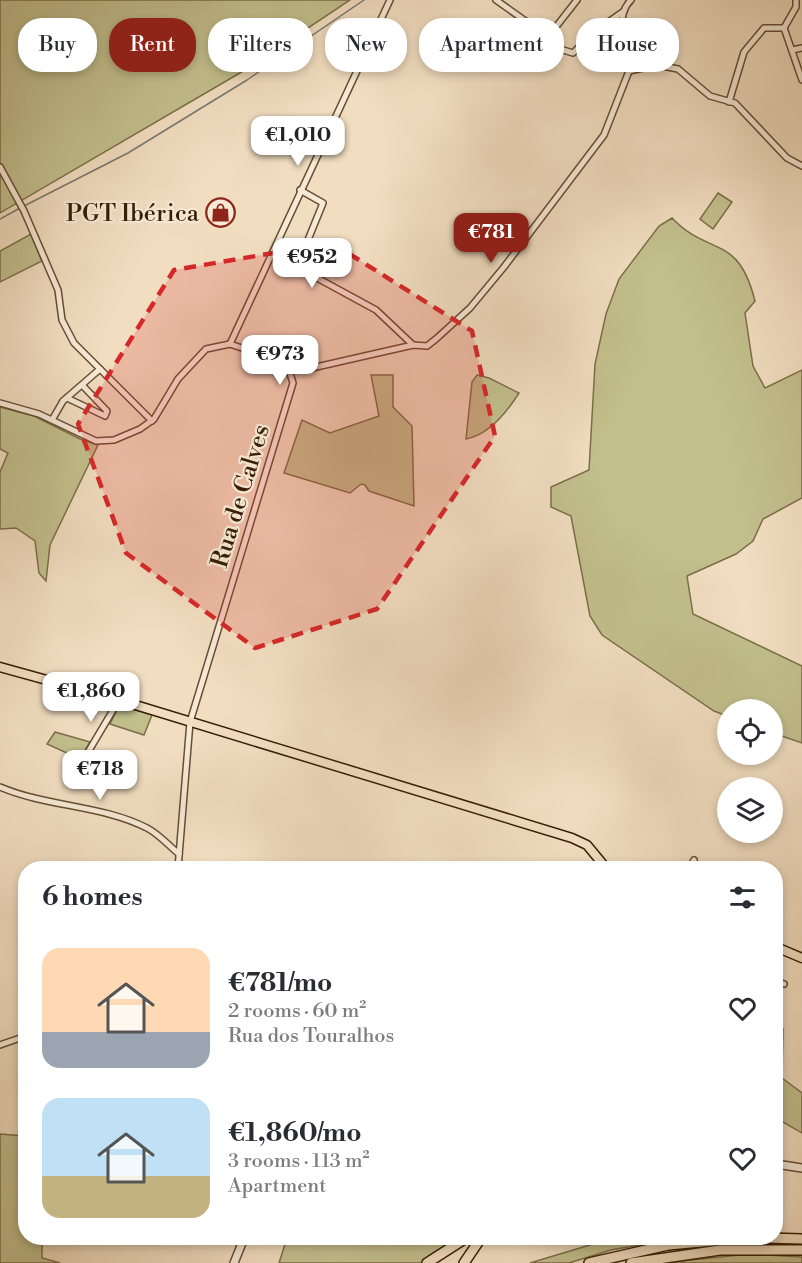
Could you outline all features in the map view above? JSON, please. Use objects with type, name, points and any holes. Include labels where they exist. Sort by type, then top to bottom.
[{"type":"highway","points":[[783,1238],[802,1239]]},
{"type":"highway","points":[[427,1263],[455,1245]]},
{"type":"highway","points":[[464,1263],[476,1245]]},
{"type":"highway","points":[[589,1263],[668,1245]]},
{"type":"highway","points":[[631,1263],[720,1250],[802,1250]]},
{"type":"main road","points":[[0,668],[118,700],[572,838],[587,845],[600,861]]},
{"type":"main road","points":[[783,950],[802,958]]},
{"type":"street","points":[[230,344],[300,190],[379,28],[390,0]]},
{"type":"street","points":[[496,0],[521,18]]},
{"type":"street","points":[[563,18],[577,0]]},
{"type":"street","points":[[564,50],[573,53],[594,32],[624,11],[631,0]]},
{"type":"street","points":[[796,0],[796,7],[784,28],[802,80]]},
{"type":"street","points":[[624,11],[624,18]]},
{"type":"street","points":[[729,102],[748,46],[764,28],[784,28]]},
{"type":"street","points":[[792,50],[802,48]]},
{"type":"street","points":[[679,70],[710,96],[735,103],[787,158],[802,166]]},
{"type":"street","points":[[0,403],[52,420],[96,441],[114,440],[152,421],[178,379],[197,356],[206,349],[230,344],[280,361],[289,370],[312,368],[413,345],[427,346],[470,308],[604,135],[629,72]]},
{"type":"street","points":[[0,167],[24,211],[58,290],[62,320],[74,343],[152,421]]},
{"type":"street","points":[[300,190],[323,203],[297,267],[376,310],[413,345]]},
{"type":"street","points":[[52,420],[67,398],[100,369]]},
{"type":"street","name":"Rua de Calves","points":[[178,861],[190,722],[293,383],[289,370]]},
{"type":"street","points":[[67,398],[105,416],[107,411],[83,386]]},
{"type":"street","points":[[84,759],[118,700]]},
{"type":"street","points":[[0,787],[23,796],[104,814],[146,827],[179,854]]},
{"type":"street","points":[[0,1045],[18,1039]]},
{"type":"street","points":[[783,1165],[802,1168]]},
{"type":"street","points":[[234,1263],[241,1245]]},
{"type":"highlighted area","points":[[332,243],[472,331],[495,436],[377,609],[255,648],[126,553],[78,424],[174,270]]},
{"type":"shaded area","points":[[0,0],[350,0],[313,25],[313,18],[208,18],[208,72],[242,72],[0,213]]},
{"type":"shaded area","points":[[718,193],[732,202],[713,229],[700,219]]},
{"type":"shaded area","points":[[672,218],[685,230],[731,255],[740,265],[755,301],[745,313],[753,366],[765,388],[802,370],[802,498],[763,519],[753,541],[736,554],[687,576],[693,614],[802,666],[802,743],[783,736],[783,699],[717,699],[717,712],[602,635],[590,616],[571,516],[551,507],[551,487],[589,470],[595,364],[606,314],[619,279],[659,226]]},
{"type":"shaded area","points":[[31,234],[42,261],[0,282],[0,251]]},
{"type":"shaded area","points":[[371,375],[393,375],[393,407],[412,426],[414,506],[369,491],[365,485],[361,484],[350,493],[284,473],[302,420],[330,433],[379,416]]},
{"type":"shaded area","points":[[477,375],[489,378],[519,393],[509,408],[490,428],[466,439],[472,382]]},
{"type":"shaded area","points":[[0,407],[34,416],[80,439],[98,445],[50,545],[46,581],[39,573],[35,541],[16,528],[0,529],[0,472],[8,453],[0,449]]},
{"type":"shaded area","points":[[124,706],[152,715],[144,735],[110,724],[117,710]]},
{"type":"shaded area","points":[[55,732],[90,742],[80,759],[47,744]]},
{"type":"shaded area","points":[[783,1079],[802,1093],[802,1133],[783,1122]]},
{"type":"shaded area","points":[[0,1134],[18,1135],[18,1245],[42,1245],[42,1258],[60,1263],[0,1263]]},
{"type":"shaded area","points":[[285,1245],[448,1245],[421,1263],[279,1263]]},
{"type":"shaded area","points":[[590,1245],[639,1245],[611,1250],[569,1263],[530,1263]]},
{"type":"shaded area","points":[[750,1254],[802,1257],[802,1263],[661,1263]]},
{"type":"waterway","points":[[24,206],[128,153],[247,80],[364,0]]},
{"type":"waterway","points":[[0,219],[20,208]]},
{"type":"place","name":"PGT Ibérica","points":[[220,213]]}]
